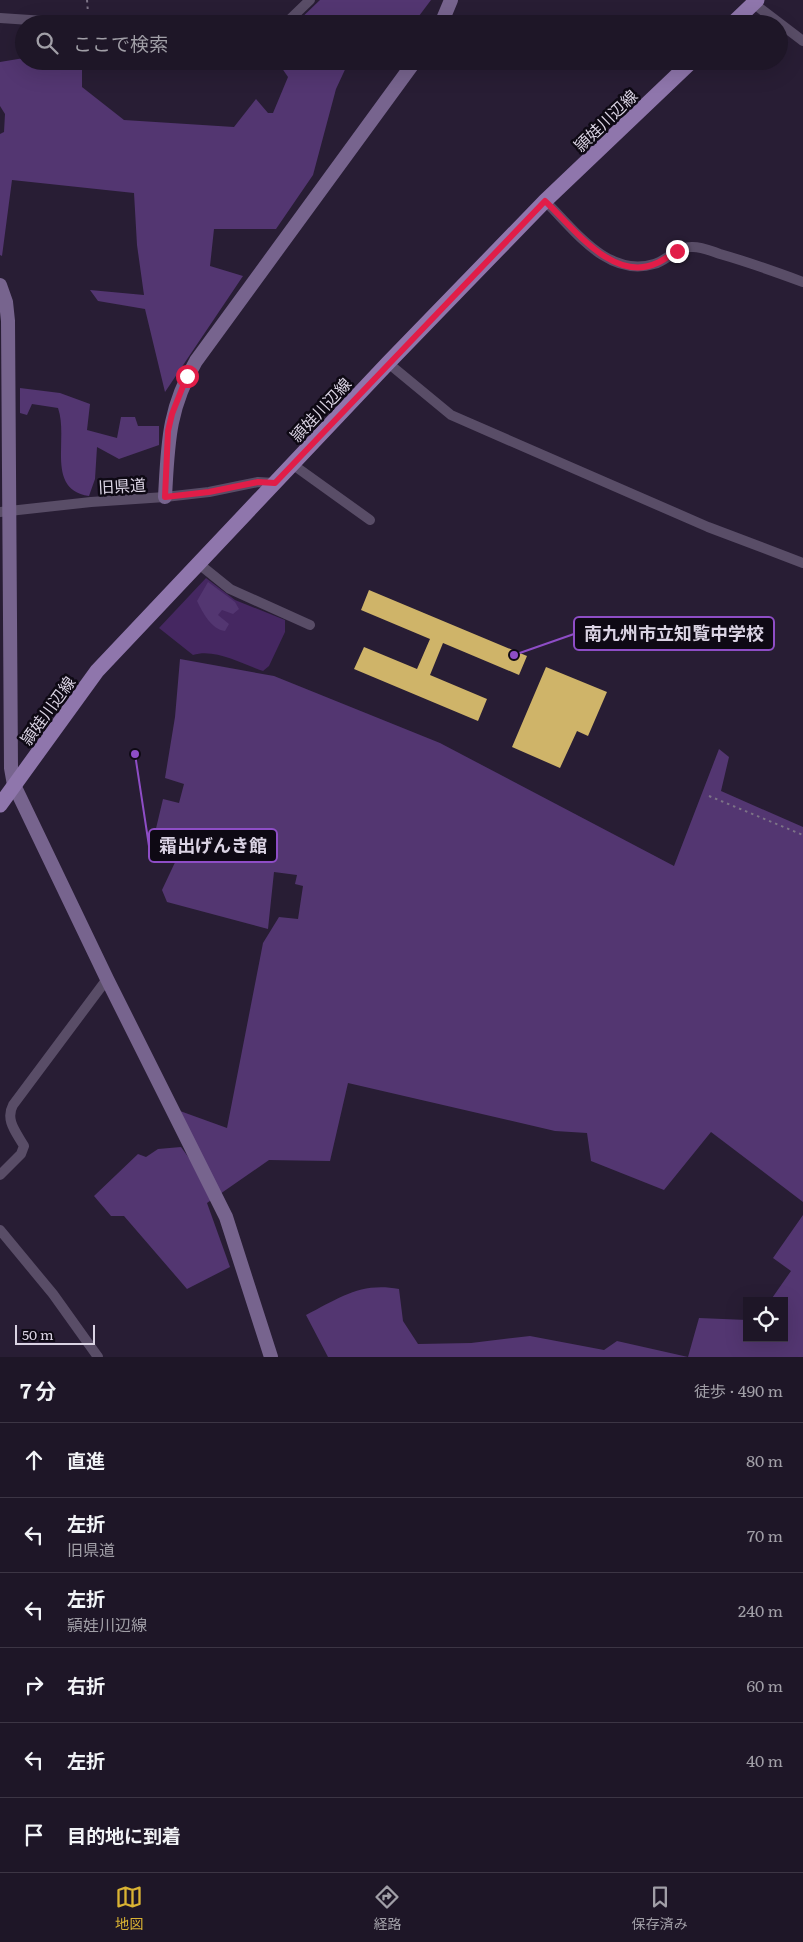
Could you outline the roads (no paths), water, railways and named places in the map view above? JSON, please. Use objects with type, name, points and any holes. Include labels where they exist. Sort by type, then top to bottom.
[{"type":"main road","points":[[741,15],[755,2]]},
{"type":"main road","name":"頴娃川辺線","points":[[0,804],[98,671],[388,363],[545,201],[683,70]]},
{"type":"street","points":[[294,15],[310,0]]},
{"type":"street","points":[[445,15],[451,0]]},
{"type":"street","points":[[755,2],[771,15]]},
{"type":"street","points":[[0,18],[15,19]]},
{"type":"street","points":[[788,29],[803,41]]},
{"type":"street","points":[[165,497],[168,431],[172,414],[187,376],[407,70]]},
{"type":"street","points":[[545,201],[597,253],[616,263],[640,267],[656,264],[677,251],[690,246],[748,262],[803,282]]},
{"type":"street","points":[[0,285],[6,302],[8,321],[5,511],[11,768],[14,785],[107,979],[226,1217],[271,1357]]},
{"type":"street","points":[[388,363],[451,415],[708,527],[803,563]]},
{"type":"street","points":[[292,464],[370,520]]},
{"type":"street","name":"旧県道","points":[[5,511],[209,492],[258,482],[275,483]]},
{"type":"street","points":[[199,564],[230,589],[310,624]]},
{"type":"street","points":[[0,1175],[21,1154],[24,1146],[9,1120],[10,1112],[107,979]]},
{"type":"street","points":[[0,1230],[53,1294],[98,1357]]},
{"type":"place","name":"南九州市立知覧中学校","points":[[514,655]]},
{"type":"place","name":"霜出げんき館","points":[[135,754]]}]
